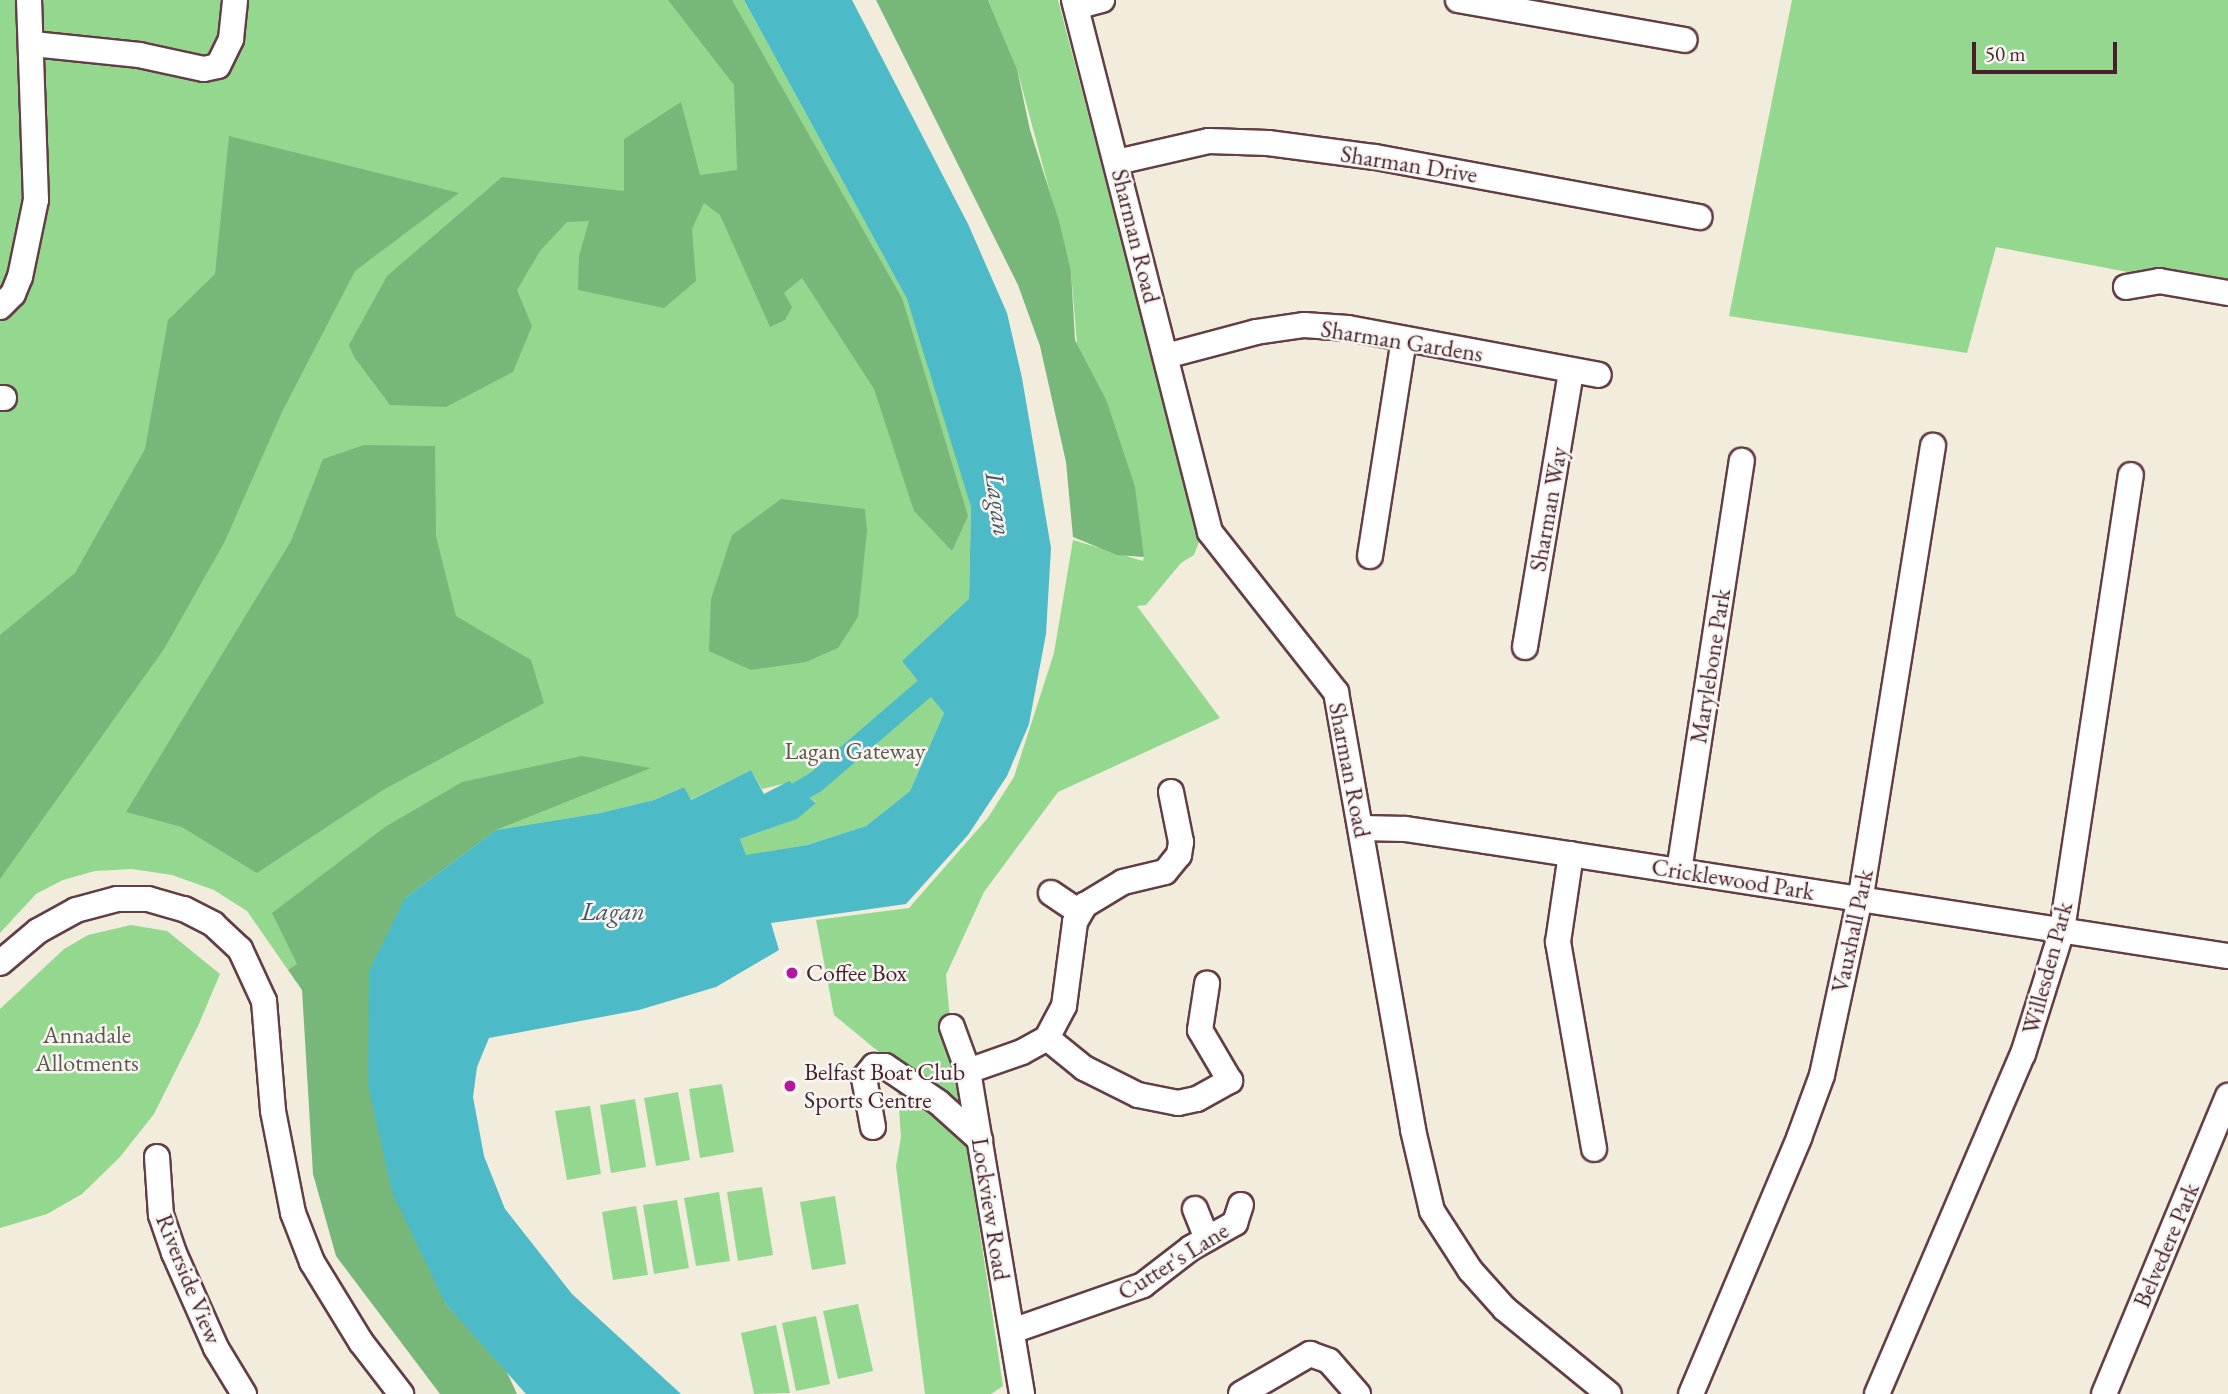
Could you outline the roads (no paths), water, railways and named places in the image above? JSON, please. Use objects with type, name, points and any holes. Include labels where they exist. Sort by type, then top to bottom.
[{"type":"street","points":[[0,307],[13,294],[20,277],[36,200],[33,44],[29,0]]},
{"type":"street","points":[[33,44],[139,55],[204,69],[218,66],[231,39],[235,0]]},
{"type":"street","points":[[1075,3],[1102,0]]},
{"type":"street","points":[[1458,0],[1684,40]]},
{"type":"street","name":"Sharman Road","points":[[1075,3],[1210,532],[1336,692],[1413,1130],[1432,1211],[1471,1270],[1505,1309],[1609,1394]]},
{"type":"street","name":"Sharman Drive","points":[[1117,162],[1209,141],[1268,144],[1375,157],[1700,217]]},
{"type":"street","points":[[2126,287],[2159,281],[2228,293]]},
{"type":"street","name":"Sharman Gardens","points":[[1166,356],[1256,332],[1304,326],[1348,328],[1599,375]]},
{"type":"street","points":[[1370,556],[1404,340]]},
{"type":"street","name":"Sharman Way","points":[[1525,647],[1572,371]]},
{"type":"street","name":"Vauxhall Park","points":[[1691,1394],[1815,1100],[1860,898],[1933,446]]},
{"type":"street","name":"Marylebone Park","points":[[1679,871],[1742,461]]},
{"type":"street","name":"Willesden Park","points":[[1877,1394],[2023,1054],[2062,930],[2131,475]]},
{"type":"street","points":[[968,1070],[1022,1052],[1047,1038],[1064,1006],[1079,912],[1106,889],[1155,877],[1173,864],[1181,842],[1171,792]]},
{"type":"street","name":"Cricklewood Park","points":[[1362,828],[1405,829],[2228,956]]},
{"type":"street","points":[[1571,854],[1558,942],[1594,1149]]},
{"type":"street","points":[[1051,892],[1079,912]]},
{"type":"street","points":[[0,963],[38,930],[64,916],[117,900],[148,899],[184,909],[212,925],[240,949],[264,1001],[273,1111],[293,1213],[312,1262],[354,1331],[401,1394]]},
{"type":"street","points":[[1047,1038],[1084,1068],[1138,1094],[1178,1104],[1197,1099],[1230,1081],[1200,1030],[1207,984]]},
{"type":"street","name":"Lockview Road","points":[[952,1027],[968,1070],[1022,1394]]},
{"type":"street","points":[[873,1127],[864,1078],[874,1066],[886,1066],[938,1102],[980,1140]]},
{"type":"street","name":"Belvedere Park","points":[[2104,1394],[2228,1096]]},
{"type":"street","name":"Riverside View","points":[[157,1157],[161,1215],[174,1253],[216,1348],[244,1394]]},
{"type":"street","name":"Cutter's Lane","points":[[1012,1331],[1124,1295],[1235,1223],[1241,1205]]},
{"type":"street","points":[[1195,1209],[1207,1239]]},
{"type":"street","points":[[1241,1394],[1310,1354],[1329,1361],[1358,1394]]},
{"type":"water","name":"Lagan","points":[[744,0],[852,0],[968,224],[1007,313],[1022,378],[1051,548],[1046,634],[1029,724],[1007,776],[968,835],[906,904],[771,923],[779,950],[716,987],[639,1010],[489,1038],[477,1067],[473,1097],[484,1156],[505,1209],[572,1294],[681,1394],[526,1394],[445,1303],[392,1192],[368,1085],[369,971],[405,898],[496,830],[600,813],[654,800],[684,787],[691,800],[751,770],[764,794],[789,781],[816,803],[797,819],[740,839],[746,855],[807,845],[866,826],[910,791],[944,713],[902,661],[969,599],[971,507],[907,299]]},
{"type":"waterway","points":[[777,804],[816,781],[946,669]]},
{"type":"place","name":"Coffee Box","points":[[792,973]]},
{"type":"place","name":"Belfast Boat Club Sports Centre","points":[[790,1086]]},
{"type":"park label","name":"Lagan Gateway","points":[[855,751]]},
{"type":"park label","name":"Annadale Allotments","points":[[87,1049]]}]
